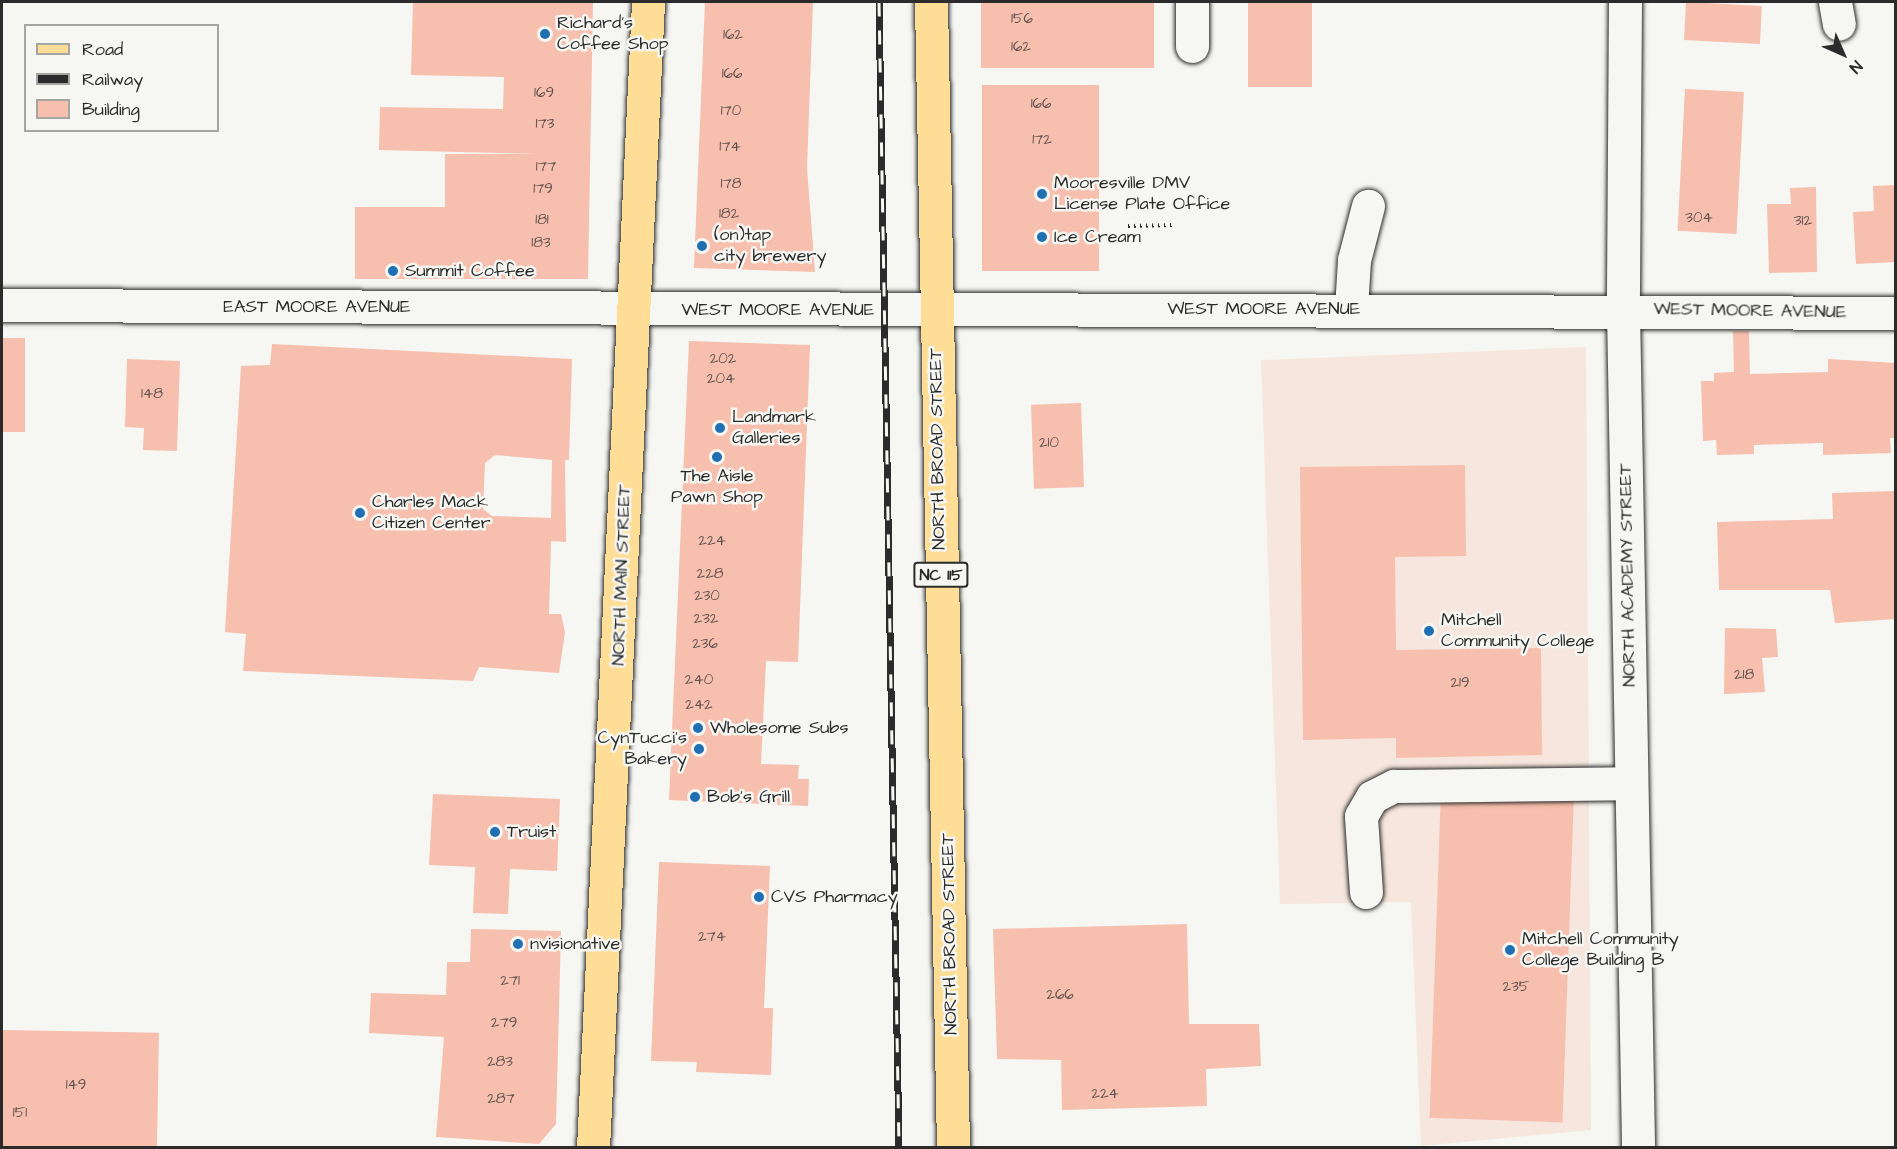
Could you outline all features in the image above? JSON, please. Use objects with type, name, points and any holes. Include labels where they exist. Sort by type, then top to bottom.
[{"type":"main road","name":"NORTH MAIN STREET","points":[[593,1148],[648,2]]},
{"type":"main road","name":"NORTH BROAD STREET","points":[[931,2],[934,311],[953,1148]]},
{"type":"street","points":[[1192,2],[1192,46]]},
{"type":"street","name":"NORTH ACADEMY STREET","points":[[1625,2],[1623,310],[1638,1148]]},
{"type":"street","points":[[1351,309],[1354,260],[1368,206]]},
{"type":"street","name":"EAST MOORE AVENUE","points":[[2,305],[632,309]]},
{"type":"street","name":"WEST MOORE AVENUE","points":[[632,309],[934,311],[1351,309],[1896,313]]},
{"type":"street","points":[[1366,892],[1361,816],[1372,797],[1394,786],[1631,783]]},
{"type":"path","points":[[1128,226],[1174,225]]},
{"type":"shaded area","name":"Mitchell Community College","points":[[1586,347],[1591,1130],[1421,1146],[1411,902],[1280,904],[1261,360]]},
{"type":"building","points":[[413,2],[593,2],[588,279],[355,279],[355,207],[445,207],[445,154],[538,154],[379,150],[380,107],[503,109],[504,77],[411,75]]},
{"type":"building","points":[[705,2],[813,2],[807,168],[815,272],[694,268]]},
{"type":"building","points":[[981,2],[1154,2],[1154,68],[981,68]]},
{"type":"building","points":[[1248,2],[1312,2],[1312,87],[1248,87]]},
{"type":"building","points":[[1686,2],[1762,6],[1760,44],[1684,40]]},
{"type":"building","points":[[982,85],[1099,85],[1099,271],[982,271]]},
{"type":"building","points":[[1685,89],[1744,92],[1736,234],[1678,231]]},
{"type":"building","points":[[1896,185],[1896,262],[1856,264],[1853,212],[1874,211],[1873,186]]},
{"type":"building","points":[[1816,187],[1817,272],[1769,273],[1767,204],[1791,204],[1790,188]]},
{"type":"building","points":[[1733,331],[1749,331],[1750,374],[1828,372],[1828,359],[1896,363],[1896,438],[1890,438],[1891,453],[1823,455],[1823,443],[1754,445],[1754,454],[1717,455],[1716,440],[1703,441],[1701,381],[1714,381],[1714,373],[1734,372]]},
{"type":"building","points":[[2,338],[25,338],[25,432],[2,432]]},
{"type":"building","points":[[689,341],[810,345],[798,662],[766,661],[761,764],[799,765],[798,779],[809,779],[808,806],[669,800]]},
{"type":"building","name":"Charles Mack Citizen Center","points":[[272,344],[572,359],[569,460],[565,460],[566,542],[551,541],[549,614],[561,614],[565,632],[559,673],[479,667],[473,681],[243,671],[246,634],[225,632],[241,366],[270,365]],"holes":[[[495,455],[552,460],[551,518],[492,516],[483,509],[485,463]]]},
{"type":"building","points":[[127,359],[180,361],[177,451],[143,450],[144,428],[125,427]]},
{"type":"building","points":[[1081,403],[1084,487],[1034,489],[1031,405]]},
{"type":"building","points":[[1465,465],[1466,556],[1395,557],[1396,650],[1541,648],[1542,755],[1396,758],[1396,738],[1303,740],[1300,467]]},
{"type":"building","points":[[1896,491],[1896,619],[1835,623],[1830,590],[1719,590],[1717,522],[1833,519],[1832,493]]},
{"type":"building","points":[[1725,628],[1776,629],[1778,657],[1762,658],[1765,692],[1724,694]]},
{"type":"building","name":"Mitchell Community College Building B","points":[[1441,790],[1574,795],[1562,1122],[1430,1118]]},
{"type":"building","name":"Truist","points":[[433,794],[560,799],[557,871],[510,869],[508,914],[473,913],[475,867],[429,865]]},
{"type":"building","name":"CVS Pharmacy","points":[[659,862],[770,866],[764,1008],[773,1008],[771,1075],[696,1072],[697,1062],[651,1061]]},
{"type":"building","points":[[1187,924],[1189,1024],[1259,1024],[1261,1066],[1206,1069],[1207,1106],[1062,1110],[1061,1060],[997,1059],[993,929]]},
{"type":"building","points":[[471,929],[561,931],[556,1124],[539,1144],[436,1137],[444,1037],[369,1033],[371,993],[446,995],[447,962],[470,962]]},
{"type":"building","points":[[2,1030],[159,1033],[157,1148],[2,1147]]},
{"type":"railway","points":[[879,2],[899,1148]]},
{"type":"place","name":"Richard's Coffee Shop","points":[[545,34]]},
{"type":"place","name":"Mooresville DMV License Plate Office","points":[[1042,194]]},
{"type":"place","name":"Ice Cream","points":[[1042,237]]},
{"type":"place","name":"(on)tap city brewery","points":[[702,246]]},
{"type":"place","name":"Summit Coffee","points":[[393,271]]},
{"type":"place","name":"Landmark Galleries","points":[[720,428]]},
{"type":"place","name":"The Aisle Pawn Shop","points":[[717,457]]},
{"type":"place","name":"Charles Mack Citizen Center","points":[[360,513]]},
{"type":"place","name":"Mitchell Community College","points":[[1429,631]]},
{"type":"place","name":"Wholesome Subs","points":[[698,728]]},
{"type":"place","name":"CynTucci's Bakery","points":[[699,749]]},
{"type":"place","name":"Bob's Grill","points":[[695,797]]},
{"type":"place","name":"Truist","points":[[495,832]]},
{"type":"place","name":"CVS Pharmacy","points":[[759,897]]},
{"type":"place","name":"nvisionative","points":[[518,944]]},
{"type":"place","name":"Mitchell Community College Building B","points":[[1510,950]]}]
